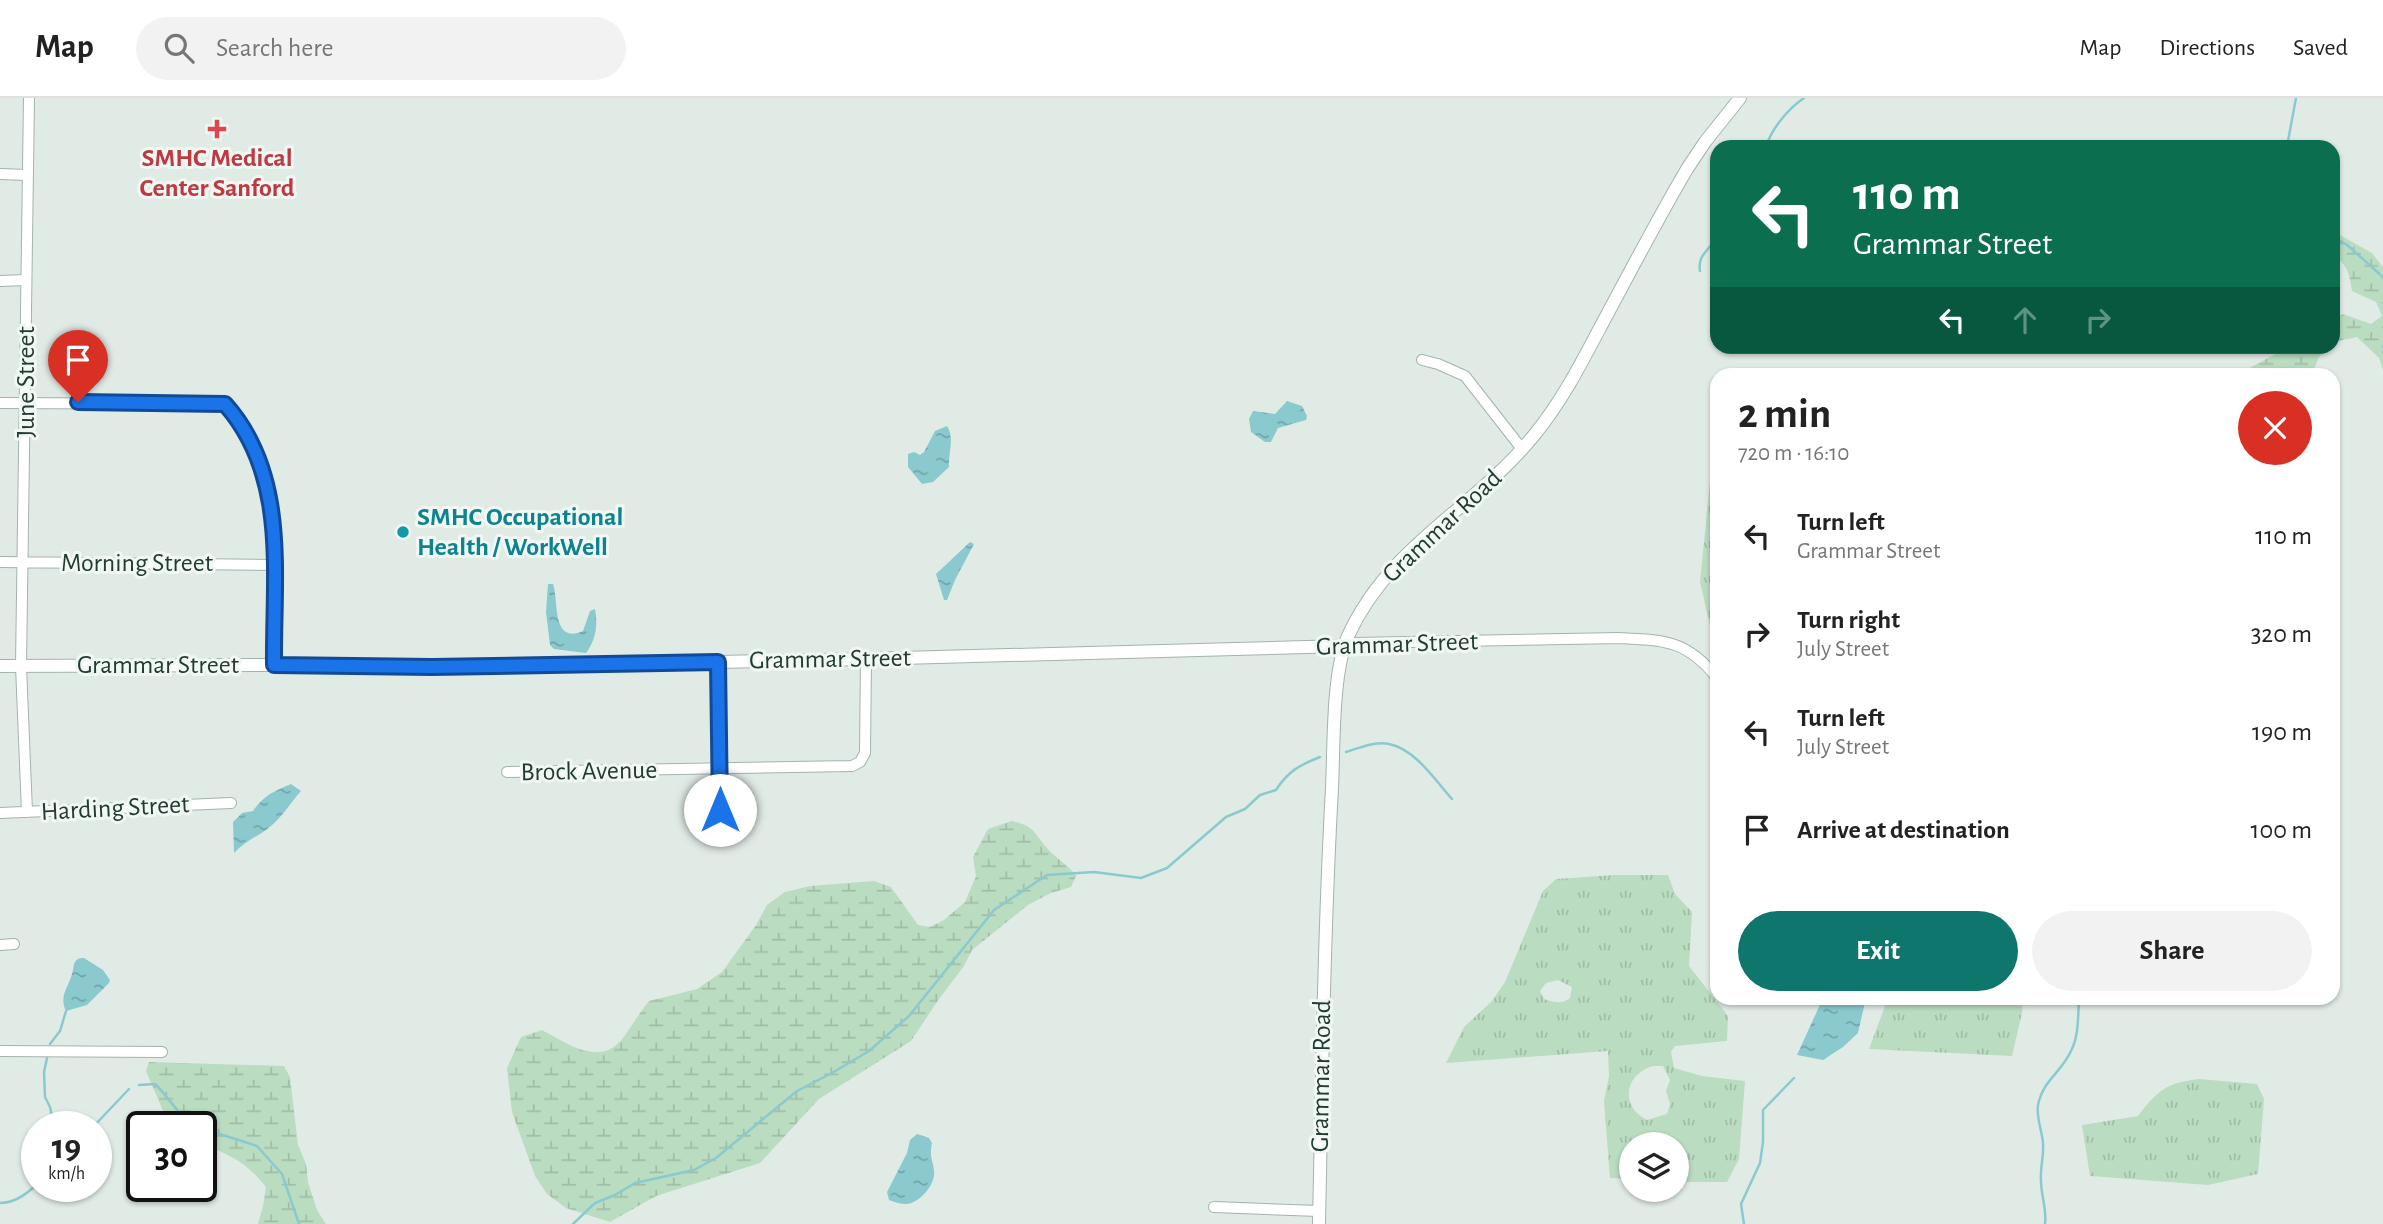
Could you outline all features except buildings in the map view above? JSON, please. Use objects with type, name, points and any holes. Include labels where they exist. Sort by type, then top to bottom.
[{"type":"street","name":"June Street","points":[[27,812],[21,666],[29,98]]},
{"type":"street","name":"Grammar Road","points":[[1319,1217],[1327,870],[1337,689],[1344,646],[1370,596],[1395,564],[1522,449],[1547,419],[1574,377],[1687,169],[1741,98]]},
{"type":"street","points":[[0,174],[28,174]]},
{"type":"street","points":[[0,281],[26,280]]},
{"type":"street","points":[[1422,360],[1465,376],[1522,449]]},
{"type":"street","points":[[0,402],[225,404],[242,422],[264,470],[272,515],[274,665]]},
{"type":"street","name":"Morning Street","points":[[0,562],[274,565]]},
{"type":"street","name":"Grammar Street","points":[[0,666],[432,667],[866,659],[1344,646],[1354,643],[1619,638],[1660,640],[1688,649],[1710,669]]},
{"type":"street","name":"Brock Avenue","points":[[507,772],[720,770],[846,767],[857,764],[863,758],[866,744],[866,659]]},
{"type":"street","points":[[718,662],[720,810]]},
{"type":"street","name":"Harding Street","points":[[0,813],[231,803]]},
{"type":"street","points":[[0,945],[14,944]]},
{"type":"street","points":[[0,1051],[162,1052]]},
{"type":"street","points":[[1214,1207],[1319,1217]]},
{"type":"green space","points":[[2340,235],[2372,253],[2383,267],[2383,370],[2379,358],[2357,337],[2340,341],[2340,316],[2343,314],[2371,324],[2382,316],[2376,302],[2352,291],[2347,270],[2342,262]]},
{"type":"green space","points":[[2276,354],[2322,354],[2314,368],[2250,368]]},
{"type":"green space","points":[[1710,481],[1710,626],[1700,582]]},
{"type":"green space","points":[[1012,821],[1029,828],[1073,872],[1076,876],[1071,887],[1051,893],[1028,905],[972,950],[964,966],[911,1041],[819,1099],[760,1163],[656,1196],[610,1222],[566,1208],[547,1194],[535,1176],[512,1112],[507,1068],[521,1037],[542,1030],[583,1050],[594,1052],[614,1047],[649,1001],[697,989],[722,972],[767,905],[785,892],[810,886],[874,881],[891,887],[918,925],[930,927],[944,920],[965,902],[976,876],[973,857],[988,829]]},
{"type":"green space","points":[[1668,875],[1675,894],[1692,912],[1689,966],[1710,993],[1710,1005],[1719,1005],[1728,1016],[1727,1041],[1675,1046],[1671,1052],[1674,1068],[1702,1076],[1745,1081],[1739,1159],[1727,1182],[1689,1182],[1689,1132],[1619,1132],[1619,1178],[1610,1178],[1604,1101],[1609,1076],[1608,1051],[1446,1063],[1464,1027],[1492,1001],[1505,982],[1543,891],[1556,879]],"holes":[[[1558,980],[1572,987],[1570,998],[1555,1002],[1544,999],[1540,991],[1546,983]],[[1653,1066],[1663,1066],[1670,1080],[1666,1091],[1670,1104],[1667,1114],[1647,1120],[1638,1114],[1629,1099],[1631,1083],[1636,1076]]]},
{"type":"green space","points":[[1885,1005],[2023,1005],[2012,1056],[1869,1049]]},
{"type":"green space","points":[[149,1062],[284,1066],[290,1077],[298,1145],[306,1164],[308,1182],[317,1210],[326,1224],[258,1224],[266,1187],[252,1171],[217,1150],[217,1111],[163,1111],[146,1071]]},
{"type":"green space","points":[[2199,1079],[2257,1084],[2264,1099],[2258,1174],[2208,1185],[2090,1176],[2082,1125],[2138,1116],[2164,1089]]},
{"type":"water","points":[[1287,401],[1302,406],[1306,420],[1278,428],[1271,442],[1265,442],[1251,432],[1249,419],[1253,411],[1275,414]]},
{"type":"water","points":[[947,426],[951,441],[949,467],[933,482],[922,484],[908,467],[908,454],[914,452],[920,455],[935,431]]},
{"type":"water","points":[[970,542],[974,544],[947,600],[944,600],[936,574]]},
{"type":"water","points":[[548,584],[553,584],[558,619],[566,632],[573,634],[583,631],[590,611],[595,609],[595,632],[586,653],[554,649],[550,645],[546,612]]},
{"type":"water","points":[[291,784],[301,791],[283,813],[271,826],[234,853],[233,822],[242,813],[253,811],[269,794]]},
{"type":"water","points":[[84,958],[103,970],[110,980],[109,983],[87,1005],[66,1011],[63,1000],[75,961]]},
{"type":"water","points":[[1820,1005],[1864,1005],[1858,1033],[1843,1047],[1823,1060],[1797,1055]]},
{"type":"water","points":[[917,1134],[929,1138],[932,1143],[932,1182],[916,1201],[902,1204],[889,1200],[887,1192],[907,1153],[910,1140]]},
{"type":"waterway","points":[[1769,140],[1781,120],[1804,98]]},
{"type":"waterway","points":[[2288,140],[2296,98]]},
{"type":"waterway","points":[[2340,243],[2346,244],[2383,277]]},
{"type":"waterway","points":[[1700,271],[1701,259],[1710,246]]},
{"type":"waterway","points":[[1346,752],[1378,743],[1398,747],[1424,766],[1452,799]]},
{"type":"waterway","points":[[573,1224],[595,1203],[635,1183],[694,1170],[716,1158],[797,1091],[869,1051],[909,1016],[994,910],[1047,875],[1094,872],[1141,878],[1167,868],[1226,817],[1245,809],[1260,795],[1276,790],[1295,769],[1320,757]]},
{"type":"waterway","points":[[2045,1224],[2041,1186],[2043,1143],[2038,1105],[2044,1089],[2067,1059],[2074,1045],[2079,1005]]},
{"type":"waterway","points":[[50,1044],[60,1031],[66,1011]]},
{"type":"waterway","points":[[47,1058],[44,1072],[45,1097],[51,1111]]},
{"type":"waterway","points":[[1744,1224],[1741,1204],[1760,1163],[1763,1110],[1794,1078]]},
{"type":"waterway","points":[[139,1085],[155,1084],[178,1111]]},
{"type":"waterway","points":[[108,1111],[129,1089]]},
{"type":"waterway","points":[[217,1133],[257,1146],[282,1174],[299,1224]]},
{"type":"waterway","points":[[0,1203],[21,1196]]},
{"type":"place","name":"SMHC Medical Center Sanford","points":[[217,129]]},
{"type":"place","name":"SMHC Occupational Health / WorkWell","points":[[403,532]]},
{"type":"route","points":[[78,402],[225,404],[242,422],[259,455],[270,495],[273,522],[274,665],[432,667],[718,662],[720,810]]}]
